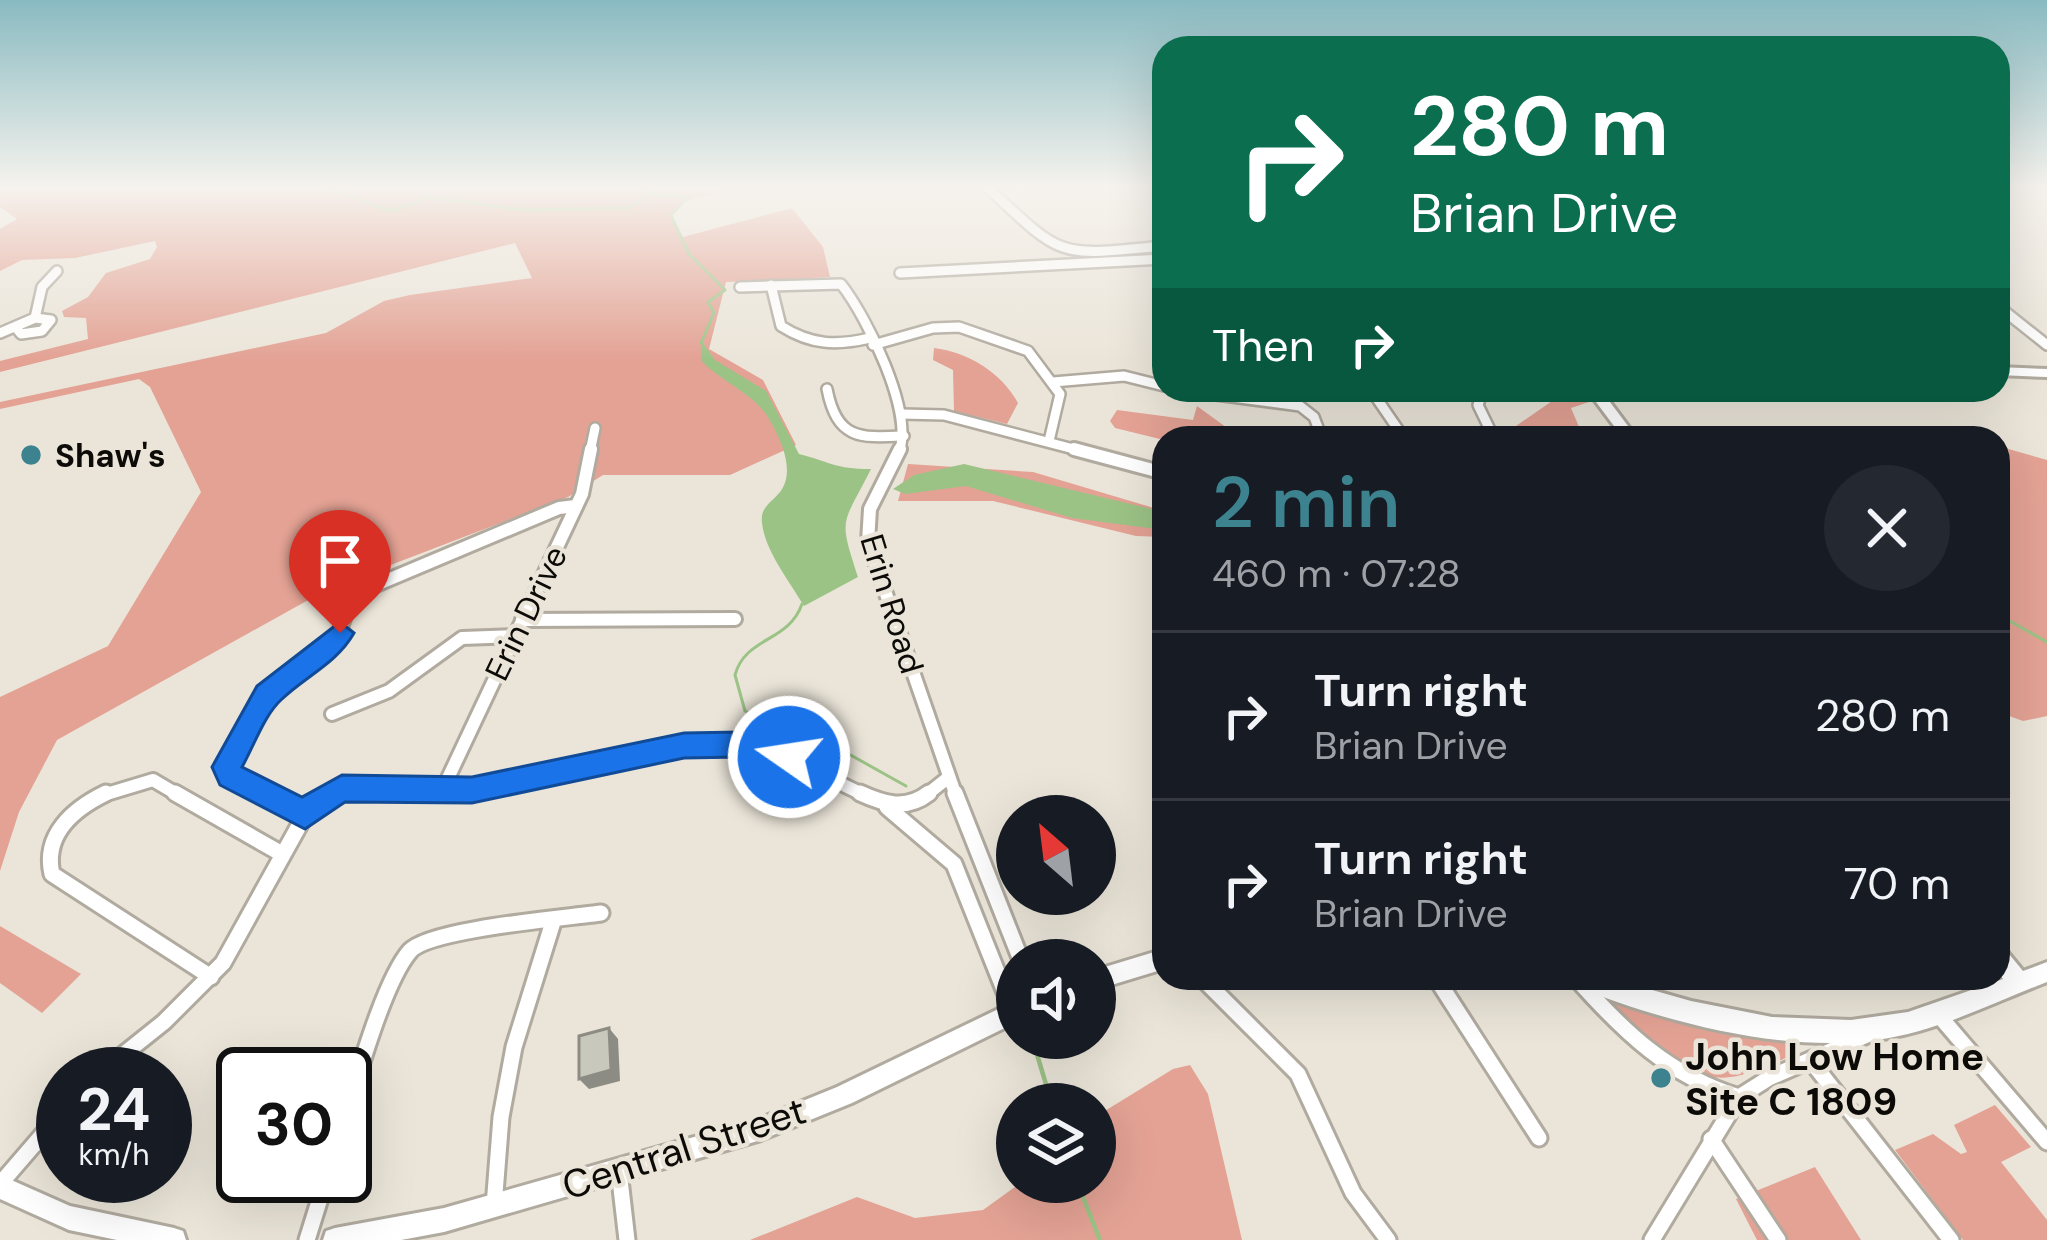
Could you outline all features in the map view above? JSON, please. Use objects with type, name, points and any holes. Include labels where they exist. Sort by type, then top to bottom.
[{"type":"main road","points":[[2010,372],[2047,374]]},
{"type":"main road","points":[[1116,974],[1152,963]]},
{"type":"main road","points":[[2010,971],[2019,982]]},
{"type":"main road","points":[[2010,985],[2047,972]]},
{"type":"main road","points":[[1622,990],[1731,1019],[1811,1028],[1886,1027],[1997,990]]},
{"type":"main road","name":"Central Street","points":[[334,1240],[444,1230],[494,1206],[790,1119],[996,1020]]},
{"type":"main road","points":[[0,1186],[101,1234],[174,1240]]},
{"type":"street","points":[[1051,244],[1059,249],[1152,246]]},
{"type":"street","points":[[900,273],[1152,260]]},
{"type":"street","points":[[0,333],[16,329],[31,334],[51,322],[46,317],[35,318],[42,287],[57,271]]},
{"type":"street","points":[[771,285],[781,326],[808,343],[831,346],[956,327],[1028,351],[1053,382],[1060,404],[1048,441]]},
{"type":"street","points":[[740,287],[845,286],[902,414],[904,436],[862,438],[848,433],[830,404],[827,389]]},
{"type":"street","points":[[2010,316],[2047,345]]},
{"type":"street","points":[[1053,382],[1119,376],[1152,383]]},
{"type":"street","points":[[1257,402],[1296,405],[1313,415],[1317,426]]},
{"type":"street","points":[[902,414],[925,411],[1152,470]]},
{"type":"street","name":"Erin Drive","points":[[441,793],[576,506],[595,428]]},
{"type":"street","name":"Erin Road","points":[[904,436],[870,503],[866,532],[949,777],[1014,939]]},
{"type":"street","points":[[305,815],[231,776],[227,767],[267,694],[334,642],[352,595],[559,508],[576,506]]},
{"type":"street","points":[[522,620],[735,620]]},
{"type":"street","points":[[332,714],[389,691],[462,638],[514,637]]},
{"type":"street","points":[[130,1047],[211,977],[234,947],[305,815],[320,800],[342,789],[441,793],[483,788],[684,746],[725,743],[776,752],[886,806],[954,864],[996,965]]},
{"type":"street","points":[[886,806],[920,800],[949,777]]},
{"type":"street","points":[[211,977],[52,874],[47,858],[55,836],[98,796],[133,781],[153,780],[282,854]]},
{"type":"street","points":[[369,1047],[406,956],[419,943],[445,935],[601,914]]},
{"type":"street","points":[[494,1206],[501,1117],[514,1047],[554,922]]},
{"type":"street","points":[[1214,990],[1298,1074],[1353,1193],[1388,1240]]},
{"type":"street","points":[[1444,990],[1539,1138]]},
{"type":"street","points":[[1589,990],[1650,1054],[1691,1081],[1739,1097]]},
{"type":"street","points":[[1936,1012],[2047,1142]]},
{"type":"street","points":[[1652,1240],[1739,1097],[1769,1078],[1886,1027]]},
{"type":"street","points":[[1811,1061],[1951,1240]]},
{"type":"street","points":[[1711,1139],[1778,1240]]},
{"type":"street","points":[[0,1186],[36,1143]]},
{"type":"street","points":[[620,1171],[627,1240]]},
{"type":"street","points":[[307,1240],[319,1203]]},
{"type":"shaded area","points":[[0,244],[142,244],[75,258],[22,260],[0,271]]},
{"type":"shaded area","points":[[512,244],[0,372],[0,361],[88,339],[86,318],[64,317],[62,311],[88,297],[106,273],[150,259],[157,247]]},
{"type":"shaded area","points":[[515,244],[821,244],[830,277],[726,282],[709,349],[763,380],[796,445],[730,475],[603,475],[568,497],[328,589],[57,740],[19,812],[0,871],[0,697],[108,646],[201,492],[150,387],[139,379],[0,409],[0,402],[326,333],[384,301],[532,278]]},
{"type":"shaded area","points":[[701,340],[715,360],[766,391],[799,454],[871,469],[846,522],[858,577],[804,606],[773,555],[762,523],[764,509],[785,483],[781,442],[759,406],[701,360]]},
{"type":"shaded area","points":[[934,348],[971,359],[1003,382],[1018,403],[1007,424],[954,411],[953,370],[933,360]]},
{"type":"shaded area","points":[[1551,402],[1589,402],[1571,408],[1579,426],[1516,426]]},
{"type":"shaded area","points":[[1197,406],[1224,426],[1152,426],[1152,437],[1115,428],[1110,421],[1117,410],[1193,420]]},
{"type":"shaded area","points":[[2010,449],[2047,460],[2047,716],[2023,721],[2010,716]]},
{"type":"shaded area","points":[[908,464],[1033,472],[1152,507],[1152,537],[993,501],[898,501]]},
{"type":"shaded area","points":[[964,464],[1152,509],[1152,528],[1072,518],[966,486],[905,494],[893,489],[914,475]]},
{"type":"shaded area","points":[[0,926],[81,974],[42,1013],[0,983]]},
{"type":"shaded area","points":[[1619,1001],[1786,1038],[1795,1051],[1776,1063],[1732,1077],[1695,1073],[1662,1054],[1615,1015],[1612,1006]]},
{"type":"shaded area","points":[[1190,1065],[1208,1094],[1242,1240],[750,1240],[857,1197],[915,1218],[983,1210],[996,1201],[1116,1203],[1116,1104],[1173,1069]]},
{"type":"shaded area","points":[[1995,1105],[2031,1147],[2001,1162],[2047,1220],[2047,1240],[1963,1240],[1895,1150],[1933,1134],[1961,1154],[1967,1152],[1954,1125]]},
{"type":"shaded area","points":[[1815,1167],[1861,1240],[1757,1240],[1736,1199]]},
{"type":"building","points":[[609,1028],[611,1070],[579,1079],[579,1036]]},
{"type":"waterway","points":[[684,244],[725,290],[708,302],[714,313],[701,343]]},
{"type":"waterway","points":[[774,725],[745,711],[735,675],[748,653],[787,626],[802,604]]},
{"type":"waterway","points":[[2010,621],[2047,642]]},
{"type":"waterway","points":[[790,728],[813,734],[906,786]]},
{"type":"waterway","points":[[1038,1059],[1046,1083]]},
{"type":"waterway","points":[[1085,1203],[1100,1240]]},
{"type":"place","name":"Shaw's","points":[[31,455]]},
{"type":"place","name":"John Low Home Site C 1809","points":[[1661,1078]]},
{"type":"route","points":[[340,633],[329,647],[267,694],[227,767],[231,776],[305,815],[320,800],[342,789],[472,790],[709,743],[764,748],[789,757]]}]
